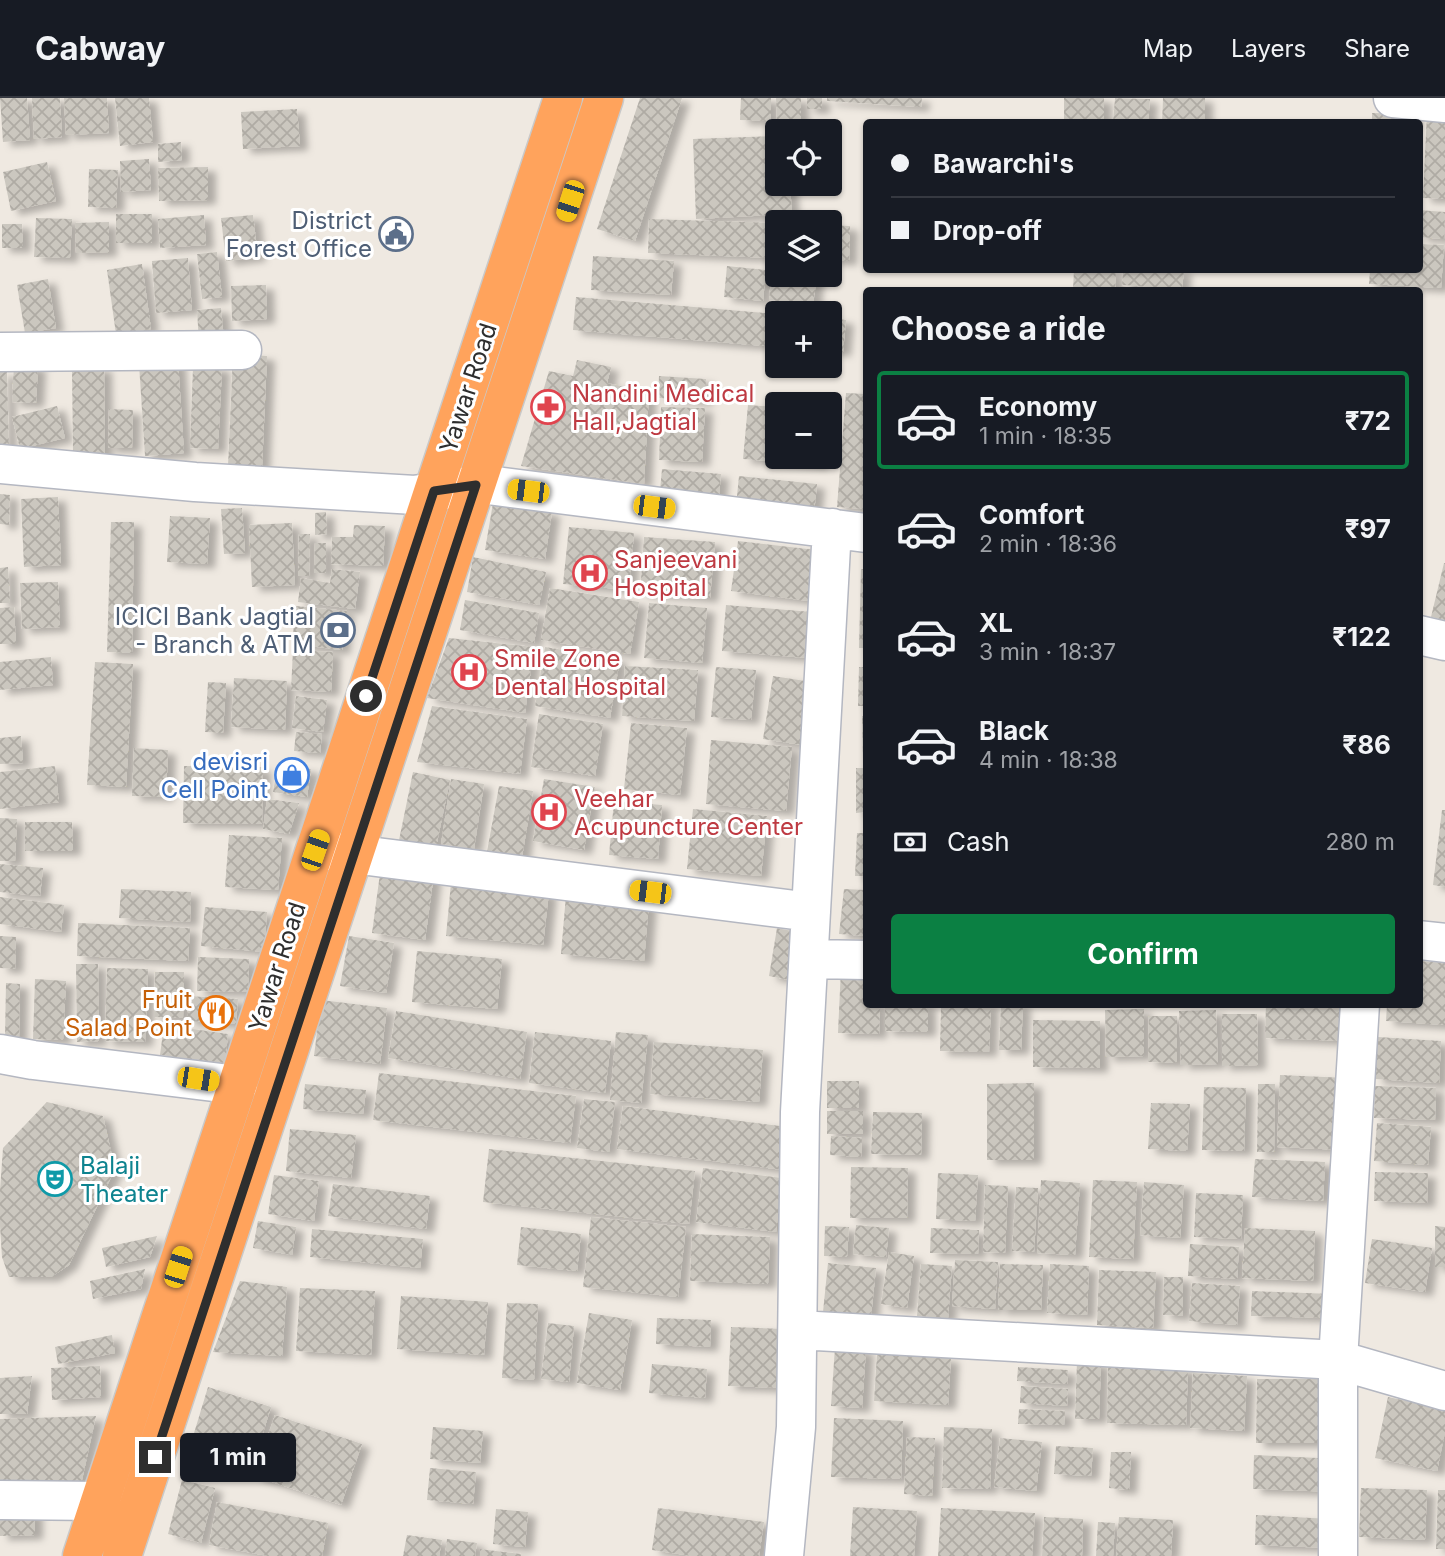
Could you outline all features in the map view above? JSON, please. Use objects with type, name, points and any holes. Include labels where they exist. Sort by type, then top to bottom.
[{"type":"highway","name":"Yawar Road","points":[[82,1556],[563,98]]},
{"type":"highway","points":[[122,1556],[604,98]]},
{"type":"street","points":[[1392,98],[1445,103]]},
{"type":"street","points":[[0,352],[242,350]]},
{"type":"street","points":[[0,464],[195,481],[415,495],[476,485],[849,531],[811,912],[800,1112],[796,1427],[784,1556]]},
{"type":"street","points":[[1423,636],[1445,641]]},
{"type":"street","points":[[315,850],[811,912]]},
{"type":"street","points":[[1423,940],[1445,943]]},
{"type":"street","points":[[809,959],[863,960]]},
{"type":"street","points":[[1338,1556],[1338,1360],[1360,1008]]},
{"type":"street","points":[[0,1054],[238,1084]]},
{"type":"street","points":[[798,1330],[1338,1360],[1445,1391]]},
{"type":"street","points":[[0,1500],[100,1501],[137,1510]]},
{"type":"building","points":[[0,98],[27,98],[30,140],[3,142]]},
{"type":"building","points":[[32,98],[60,98],[62,137],[34,139]]},
{"type":"building","points":[[64,98],[107,98],[109,133],[66,135]]},
{"type":"building","points":[[115,98],[149,98],[153,142],[120,146]]},
{"type":"building","points":[[640,98],[682,98],[635,241],[597,229]]},
{"type":"building","points":[[741,98],[771,98],[771,119],[740,120]]},
{"type":"building","points":[[776,98],[801,98],[801,119],[777,119]]},
{"type":"building","points":[[807,98],[822,98],[822,109],[807,109]]},
{"type":"building","points":[[827,98],[922,98],[921,107],[827,101]]},
{"type":"building","points":[[1064,98],[1104,98],[1104,119],[1064,119]]},
{"type":"building","points":[[1115,98],[1150,99],[1148,119],[1113,119]]},
{"type":"building","points":[[1163,98],[1205,98],[1205,119],[1162,119]]},
{"type":"building","points":[[297,109],[300,146],[243,149],[241,112]]},
{"type":"building","points":[[1427,112],[1445,113],[1445,199],[1423,198]]},
{"type":"building","points":[[1372,113],[1415,114],[1415,119],[1372,119]]},
{"type":"building","points":[[765,136],[765,196],[791,196],[792,210],[765,210],[765,215],[696,219],[693,139]]},
{"type":"building","points":[[181,142],[182,160],[158,162],[158,144]]},
{"type":"building","points":[[149,159],[151,190],[121,192],[120,161]]},
{"type":"building","points":[[47,162],[56,201],[11,211],[3,172]]},
{"type":"building","points":[[208,167],[208,200],[159,201],[158,168]]},
{"type":"building","points":[[89,169],[118,170],[116,208],[88,207]]},
{"type":"building","points":[[1423,210],[1445,212],[1444,239],[1423,237]]},
{"type":"building","points":[[116,214],[152,214],[152,243],[116,243]]},
{"type":"building","points":[[204,215],[206,245],[160,248],[158,219]]},
{"type":"building","points":[[253,215],[258,257],[226,261],[221,218]]},
{"type":"building","points":[[36,218],[72,219],[70,258],[34,257]]},
{"type":"building","points":[[649,219],[765,223],[765,258],[648,253]]},
{"type":"building","points":[[109,222],[109,252],[76,253],[75,223]]},
{"type":"building","points":[[2,224],[22,224],[23,248],[2,248]]},
{"type":"building","points":[[842,226],[850,226],[849,261],[842,261]]},
{"type":"building","points":[[1423,244],[1444,245],[1441,288],[1369,284],[1370,273],[1423,273]]},
{"type":"building","points":[[217,252],[222,297],[202,299],[197,254]]},
{"type":"building","points":[[593,256],[674,261],[671,295],[591,290]]},
{"type":"building","points":[[188,258],[192,310],[156,313],[152,261]]},
{"type":"building","points":[[142,264],[151,329],[116,334],[107,270]]},
{"type":"building","points":[[727,266],[765,270],[763,301],[724,297]]},
{"type":"building","points":[[1074,273],[1116,273],[1115,287],[1073,287]]},
{"type":"building","points":[[1123,273],[1184,273],[1182,287],[1122,285]]},
{"type":"building","points":[[48,279],[56,328],[25,333],[17,285]]},
{"type":"building","points":[[266,285],[267,319],[232,321],[231,286]]},
{"type":"building","points":[[770,287],[815,287],[814,301],[769,300]]},
{"type":"building","points":[[576,297],[765,313],[765,346],[573,330]]},
{"type":"building","points":[[221,308],[224,340],[199,342],[197,310]]},
{"type":"building","points":[[842,320],[846,320],[842,352]]},
{"type":"building","points":[[233,354],[267,356],[262,468],[228,466]]},
{"type":"building","points":[[577,360],[611,367],[607,383],[649,392],[644,484],[521,466],[549,371],[573,376]]},
{"type":"building","points":[[178,361],[184,453],[145,456],[139,364]]},
{"type":"building","points":[[14,364],[38,366],[36,403],[12,402]]},
{"type":"building","points":[[193,366],[222,367],[218,449],[190,448]]},
{"type":"building","points":[[104,367],[105,455],[73,455],[72,368]]},
{"type":"building","points":[[0,372],[7,372],[9,451],[0,452]]},
{"type":"building","points":[[659,376],[706,379],[705,401],[658,398]]},
{"type":"building","points":[[846,393],[863,394],[863,509],[837,507]]},
{"type":"building","points":[[748,405],[765,406],[765,461],[743,459]]},
{"type":"building","points":[[57,406],[65,438],[20,449],[12,417]]},
{"type":"building","points":[[661,407],[705,408],[702,462],[659,460]]},
{"type":"building","points":[[109,409],[133,410],[132,448],[108,448]]},
{"type":"building","points":[[662,469],[721,474],[718,506],[659,501]]},
{"type":"building","points":[[739,476],[817,484],[814,513],[736,506]]},
{"type":"building","points":[[0,494],[10,495],[9,525],[0,524]]},
{"type":"building","points":[[58,497],[61,565],[24,567],[21,499]]},
{"type":"building","points":[[493,503],[552,512],[545,559],[485,550]]},
{"type":"building","points":[[242,508],[245,553],[224,554],[221,509]]},
{"type":"building","points":[[326,512],[327,534],[315,535],[315,513]]},
{"type":"building","points":[[170,516],[210,518],[207,564],[167,562]]},
{"type":"building","points":[[111,522],[134,522],[132,653],[107,652]]},
{"type":"building","points":[[292,523],[295,585],[252,587],[249,525]]},
{"type":"building","points":[[354,525],[385,526],[383,566],[331,564],[332,537],[353,537]]},
{"type":"building","points":[[569,527],[634,533],[629,590],[563,584]]},
{"type":"building","points":[[299,534],[310,534],[309,576],[298,576]]},
{"type":"building","points":[[644,537],[715,542],[710,598],[640,593]]},
{"type":"building","points":[[738,541],[816,550],[809,601],[731,591]]},
{"type":"building","points":[[315,543],[326,543],[326,573],[314,573]]},
{"type":"building","points":[[473,557],[546,572],[539,605],[467,592]]},
{"type":"building","points":[[1445,563],[1445,620],[1431,617]]},
{"type":"building","points":[[8,567],[10,603],[0,603],[0,568]]},
{"type":"building","points":[[332,569],[360,572],[355,609],[298,602],[301,578],[330,583]]},
{"type":"building","points":[[861,569],[863,569],[863,648],[859,648]]},
{"type":"building","points":[[58,582],[60,627],[22,629],[20,583]]},
{"type":"building","points":[[550,588],[639,602],[630,654],[541,640]]},
{"type":"building","points":[[465,600],[539,613],[534,643],[460,630]]},
{"type":"building","points":[[649,603],[707,608],[702,663],[644,658]]},
{"type":"building","points":[[726,605],[812,612],[807,658],[722,651]]},
{"type":"building","points":[[296,606],[347,611],[342,650],[292,644]]},
{"type":"building","points":[[14,607],[16,644],[0,644],[0,608]]},
{"type":"building","points":[[449,638],[534,647],[525,713],[427,698]]},
{"type":"building","points":[[545,647],[620,659],[610,718],[535,706]]},
{"type":"building","points":[[293,650],[333,652],[331,692],[291,690]]},
{"type":"building","points":[[51,657],[53,685],[0,690],[0,662]]},
{"type":"building","points":[[95,662],[133,664],[126,787],[87,785]]},
{"type":"building","points":[[625,666],[698,670],[694,721],[622,716]]},
{"type":"building","points":[[716,667],[756,670],[751,720],[711,717]]},
{"type":"building","points":[[859,667],[863,667],[863,706],[858,706]]},
{"type":"building","points":[[773,676],[812,682],[802,745],[763,739]]},
{"type":"building","points":[[234,678],[287,681],[285,730],[231,727]]},
{"type":"building","points":[[208,682],[226,683],[223,733],[205,732]]},
{"type":"building","points":[[296,696],[327,700],[323,732],[292,728]]},
{"type":"building","points":[[432,706],[527,719],[520,774],[417,762]]},
{"type":"building","points":[[539,714],[603,724],[595,776],[531,767]]},
{"type":"building","points":[[631,723],[687,728],[680,795],[624,789]]},
{"type":"building","points":[[296,732],[322,734],[320,753],[294,751]]},
{"type":"building","points":[[21,736],[23,763],[0,764],[0,738]]},
{"type":"building","points":[[711,740],[792,747],[786,811],[706,804]]},
{"type":"building","points":[[134,748],[168,750],[166,797],[132,796]]},
{"type":"building","points":[[278,765],[311,769],[307,797],[273,792]]},
{"type":"building","points":[[55,766],[59,802],[0,809],[0,772]]},
{"type":"building","points":[[184,766],[263,767],[262,824],[183,823]]},
{"type":"building","points":[[856,768],[863,768],[863,812],[856,813]]},
{"type":"building","points":[[413,772],[450,780],[435,852],[398,845]]},
{"type":"building","points":[[451,779],[484,784],[474,849],[441,844]]},
{"type":"building","points":[[544,779],[595,787],[584,850],[533,841]]},
{"type":"building","points":[[499,786],[533,791],[521,863],[486,857]]},
{"type":"building","points":[[267,799],[299,803],[289,834],[263,829]]},
{"type":"building","points":[[614,801],[662,805],[658,859],[609,855]]},
{"type":"building","points":[[693,809],[767,816],[761,876],[687,869]]},
{"type":"building","points":[[1442,810],[1445,810],[1445,887],[1433,885]]},
{"type":"building","points":[[0,818],[17,819],[15,861],[0,861]]},
{"type":"building","points":[[25,822],[72,822],[73,851],[25,851]]},
{"type":"building","points":[[857,833],[863,833],[863,876],[855,876]]},
{"type":"building","points":[[229,835],[282,838],[278,890],[225,887]]},
{"type":"building","points":[[0,864],[43,868],[40,896],[0,892]]},
{"type":"building","points":[[381,866],[434,874],[425,940],[372,933]]},
{"type":"building","points":[[451,883],[549,892],[543,945],[446,936]]},
{"type":"building","points":[[121,889],[191,892],[190,922],[119,918]]},
{"type":"building","points":[[844,889],[863,890],[863,936],[839,934]]},
{"type":"building","points":[[566,895],[649,902],[644,961],[561,954]]},
{"type":"building","points":[[0,897],[64,905],[61,932],[0,924]]},
{"type":"building","points":[[205,907],[267,912],[264,952],[201,946]]},
{"type":"building","points":[[78,923],[190,928],[188,961],[77,956]]},
{"type":"building","points":[[777,928],[802,933],[794,981],[769,976]]},
{"type":"building","points":[[0,936],[16,937],[15,969],[0,968]]},
{"type":"building","points":[[349,936],[394,943],[386,993],[340,986]]},
{"type":"building","points":[[417,951],[502,959],[497,1009],[412,1002]]},
{"type":"building","points":[[198,957],[249,959],[248,992],[197,991]]},
{"type":"building","points":[[1423,961],[1445,963],[1445,1025],[1386,1021],[1387,1008],[1423,1008]]},
{"type":"building","points":[[76,964],[98,964],[99,1041],[77,1042]]},
{"type":"building","points":[[107,968],[148,969],[145,1042],[105,1041]]},
{"type":"building","points":[[841,968],[863,970],[863,1008],[880,1008],[879,1034],[838,1033]]},
{"type":"building","points":[[155,972],[184,972],[183,1018],[154,1017]]},
{"type":"building","points":[[35,979],[66,981],[63,1040],[33,1039]]},
{"type":"building","points":[[6,983],[20,984],[19,1039],[5,1039]]},
{"type":"building","points":[[188,996],[238,999],[236,1024],[187,1021]]},
{"type":"building","points":[[321,1000],[387,1008],[380,1064],[314,1056]]},
{"type":"building","points":[[885,1008],[928,1008],[928,1032],[885,1031]]},
{"type":"building","points":[[941,1008],[991,1008],[989,1052],[940,1051]]},
{"type":"building","points":[[1001,1008],[1023,1008],[1021,1050],[999,1050]]},
{"type":"building","points":[[1266,1008],[1347,1008],[1346,1041],[1265,1038]]},
{"type":"building","points":[[1144,1009],[1144,1056],[1106,1057],[1105,1010]]},
{"type":"building","points":[[1216,1010],[1218,1064],[1181,1065],[1179,1011]]},
{"type":"building","points":[[396,1011],[527,1032],[520,1079],[388,1058]]},
{"type":"building","points":[[1222,1014],[1257,1014],[1258,1065],[1222,1066]]},
{"type":"building","points":[[1149,1016],[1177,1016],[1177,1063],[1148,1062]]},
{"type":"building","points":[[1033,1020],[1100,1021],[1100,1068],[1033,1067]]},
{"type":"building","points":[[164,1025],[228,1034],[225,1063],[160,1055]]},
{"type":"building","points":[[535,1032],[611,1041],[605,1093],[529,1083]]},
{"type":"building","points":[[616,1032],[648,1035],[641,1103],[610,1100]]},
{"type":"building","points":[[1378,1037],[1441,1041],[1439,1083],[1375,1079]]},
{"type":"building","points":[[654,1042],[763,1050],[759,1102],[650,1094]]},
{"type":"building","points":[[379,1073],[576,1096],[570,1143],[373,1120]]},
{"type":"building","points":[[1280,1075],[1347,1078],[1344,1150],[1277,1147]]},
{"type":"building","points":[[827,1081],[859,1081],[859,1108],[827,1108]]},
{"type":"building","points":[[1034,1083],[1034,1160],[987,1160],[987,1084]]},
{"type":"building","points":[[305,1084],[366,1090],[363,1114],[303,1109]]},
{"type":"building","points":[[1258,1084],[1275,1084],[1274,1152],[1257,1152]]},
{"type":"building","points":[[1375,1086],[1436,1088],[1435,1120],[1374,1118]]},
{"type":"building","points":[[1204,1087],[1246,1088],[1244,1151],[1202,1150]]},
{"type":"building","points":[[584,1099],[615,1102],[609,1152],[577,1148]]},
{"type":"building","name":"Balaji Theater","points":[[47,1102],[103,1116],[115,1169],[69,1265],[51,1277],[9,1277],[2,1257],[0,1226],[3,1148]]},
{"type":"building","points":[[1151,1103],[1190,1104],[1187,1151],[1148,1149]]},
{"type":"building","points":[[623,1106],[788,1127],[783,1170],[617,1149]]},
{"type":"building","points":[[827,1111],[863,1111],[863,1134],[827,1134]]},
{"type":"building","points":[[873,1112],[922,1113],[921,1155],[871,1154]]},
{"type":"building","points":[[1377,1123],[1431,1127],[1428,1165],[1374,1161]]},
{"type":"building","points":[[290,1129],[356,1135],[351,1178],[286,1171]]},
{"type":"building","points":[[831,1136],[862,1138],[861,1157],[830,1155]]},
{"type":"building","points":[[489,1149],[695,1171],[689,1224],[483,1202]]},
{"type":"building","points":[[1255,1159],[1325,1162],[1323,1201],[1252,1197]]},
{"type":"building","points":[[851,1167],[908,1168],[907,1218],[850,1218]]},
{"type":"building","points":[[703,1168],[782,1178],[776,1232],[696,1222]]},
{"type":"building","points":[[1375,1172],[1428,1173],[1427,1203],[1374,1201]]},
{"type":"building","points":[[938,1173],[978,1175],[975,1221],[936,1219]]},
{"type":"building","points":[[274,1175],[319,1181],[314,1221],[268,1214]]},
{"type":"building","points":[[1041,1180],[1080,1183],[1075,1255],[1037,1253]]},
{"type":"building","points":[[1093,1180],[1137,1182],[1133,1259],[1089,1257]]},
{"type":"building","points":[[1144,1182],[1184,1185],[1180,1238],[1140,1235]]},
{"type":"building","points":[[333,1184],[430,1196],[426,1229],[328,1216]]},
{"type":"building","points":[[985,1185],[1008,1186],[1005,1253],[983,1252]]},
{"type":"building","points":[[1016,1187],[1038,1188],[1034,1252],[1012,1251]]},
{"type":"building","points":[[1196,1193],[1243,1195],[1241,1239],[1194,1237]]},
{"type":"building","points":[[591,1217],[686,1227],[678,1297],[583,1287]]},
{"type":"building","points":[[258,1221],[296,1227],[292,1255],[253,1248]]},
{"type":"building","points":[[856,1225],[889,1228],[886,1257],[853,1254]]},
{"type":"building","points":[[825,1226],[849,1227],[847,1257],[824,1256]]},
{"type":"building","points":[[1435,1226],[1445,1227],[1445,1267],[1435,1267]]},
{"type":"building","points":[[521,1227],[581,1234],[577,1271],[517,1265]]},
{"type":"building","points":[[931,1228],[979,1230],[978,1254],[930,1253]]},
{"type":"building","points":[[1245,1228],[1315,1231],[1313,1281],[1242,1278]]},
{"type":"building","points":[[312,1229],[423,1239],[420,1268],[310,1257]]},
{"type":"building","points":[[692,1234],[770,1237],[768,1284],[690,1281]]},
{"type":"building","points":[[157,1236],[150,1257],[106,1267],[102,1248]]},
{"type":"building","points":[[1372,1239],[1432,1248],[1425,1292],[1365,1283]]},
{"type":"building","points":[[1190,1244],[1239,1247],[1237,1279],[1188,1276]]},
{"type":"building","points":[[889,1252],[914,1256],[907,1308],[881,1304]]},
{"type":"building","points":[[955,1260],[998,1262],[995,1309],[952,1306]]},
{"type":"building","points":[[828,1263],[876,1268],[871,1317],[823,1312]]},
{"type":"building","points":[[921,1264],[952,1266],[948,1318],[917,1316]]},
{"type":"building","points":[[1000,1264],[1043,1265],[1041,1310],[998,1310]]},
{"type":"building","points":[[1050,1264],[1089,1266],[1087,1315],[1047,1313]]},
{"type":"building","points":[[145,1269],[141,1289],[93,1299],[90,1281]]},
{"type":"building","points":[[1099,1270],[1156,1272],[1153,1328],[1097,1325]]},
{"type":"building","points":[[1164,1277],[1183,1277],[1183,1316],[1163,1315]]},
{"type":"building","points":[[240,1281],[287,1287],[282,1356],[213,1352]]},
{"type":"building","points":[[1192,1283],[1240,1286],[1237,1325],[1189,1321]]},
{"type":"building","points":[[300,1288],[375,1291],[371,1355],[296,1351]]},
{"type":"building","points":[[1252,1291],[1333,1294],[1332,1318],[1251,1316]]},
{"type":"building","points":[[401,1296],[488,1302],[484,1355],[397,1349]]},
{"type":"building","points":[[507,1303],[538,1304],[534,1380],[502,1378]]},
{"type":"building","points":[[589,1313],[632,1320],[620,1390],[577,1383]]},
{"type":"building","points":[[657,1318],[711,1320],[710,1347],[656,1344]]},
{"type":"building","points":[[548,1323],[574,1326],[569,1382],[541,1379]]},
{"type":"building","points":[[731,1327],[785,1329],[783,1388],[728,1386]]},
{"type":"building","points":[[112,1335],[115,1353],[58,1364],[55,1347]]},
{"type":"building","points":[[835,1347],[866,1349],[862,1408],[831,1406]]},
{"type":"building","points":[[877,1354],[951,1358],[948,1405],[874,1401]]},
{"type":"building","points":[[1077,1361],[1101,1362],[1099,1419],[1075,1419]]},
{"type":"building","points":[[652,1364],[707,1369],[705,1398],[649,1393]]},
{"type":"building","points":[[100,1366],[101,1397],[52,1400],[51,1368]]},
{"type":"building","points":[[1018,1367],[1068,1370],[1067,1384],[1017,1381]]},
{"type":"building","points":[[1108,1367],[1188,1368],[1186,1425],[1107,1423]]},
{"type":"building","points":[[1193,1373],[1247,1376],[1244,1431],[1190,1428]]},
{"type":"building","points":[[32,1376],[27,1414],[0,1414],[0,1378]]},
{"type":"building","points":[[1257,1379],[1341,1379],[1340,1443],[1256,1443]]},
{"type":"building","points":[[1021,1386],[1068,1389],[1067,1406],[1020,1403]]},
{"type":"building","points":[[208,1387],[271,1407],[254,1462],[191,1443]]},
{"type":"building","points":[[1388,1397],[1445,1409],[1445,1432],[1437,1471],[1375,1458]]},
{"type":"building","points":[[1019,1409],[1065,1411],[1064,1425],[1018,1424]]},
{"type":"building","points":[[275,1415],[362,1444],[341,1505],[254,1476]]},
{"type":"building","points":[[96,1416],[80,1489],[0,1491],[0,1419]]},
{"type":"building","points":[[834,1418],[903,1421],[901,1479],[831,1477]]},
{"type":"building","points":[[433,1427],[483,1431],[480,1463],[430,1459]]},
{"type":"building","points":[[944,1427],[992,1429],[990,1489],[942,1488]]},
{"type":"building","points":[[907,1437],[935,1438],[932,1496],[904,1494]]},
{"type":"building","points":[[1000,1438],[1042,1442],[1036,1491],[994,1487]]},
{"type":"building","points":[[1056,1446],[1093,1448],[1091,1476],[1054,1474]]},
{"type":"building","points":[[1111,1452],[1131,1452],[1129,1490],[1109,1488]]},
{"type":"building","points":[[1254,1455],[1340,1459],[1339,1492],[1253,1489]]},
{"type":"building","points":[[430,1468],[476,1472],[473,1504],[427,1500]]},
{"type":"building","points":[[182,1480],[215,1488],[201,1543],[168,1534]]},
{"type":"building","points":[[1361,1488],[1427,1490],[1425,1540],[1359,1537]]},
{"type":"building","points":[[1438,1490],[1445,1490],[1445,1549],[1436,1549]]},
{"type":"building","points":[[217,1502],[328,1523],[322,1556],[268,1556],[209,1545]]},
{"type":"building","points":[[853,1507],[917,1511],[914,1556],[850,1556]]},
{"type":"building","points":[[658,1508],[764,1522],[759,1556],[692,1556],[652,1550]]},
{"type":"building","points":[[941,1508],[1035,1513],[1032,1556],[938,1556]]},
{"type":"building","points":[[496,1509],[528,1512],[525,1547],[493,1544]]},
{"type":"building","points":[[0,1511],[35,1511],[35,1535],[0,1536]]},
{"type":"building","points":[[1256,1515],[1331,1519],[1330,1548],[1255,1545]]},
{"type":"building","points":[[1044,1517],[1083,1519],[1082,1556],[1042,1556]]},
{"type":"building","points":[[1119,1517],[1173,1520],[1171,1556],[1116,1556]]},
{"type":"building","points":[[1098,1522],[1115,1523],[1113,1556],[1096,1556]]},
{"type":"building","points":[[407,1535],[442,1540],[439,1556],[403,1556]]},
{"type":"building","points":[[447,1539],[477,1543],[475,1556],[445,1556]]},
{"type":"building","points":[[480,1549],[521,1554],[521,1556],[480,1556]]},
{"type":"place","name":"District Forest Office","points":[[396,234]]},
{"type":"place","name":"Nandini Medical Hall,Jagtial","points":[[548,407]]},
{"type":"place","name":"Sanjeevani Hospital","points":[[590,573]]},
{"type":"place","name":"ICICI Bank Jagtial - Branch & ATM","points":[[338,630]]},
{"type":"place","name":"Smile Zone Dental Hospital","points":[[469,672]]},
{"type":"place","name":"devisri Cell Point","points":[[292,775]]},
{"type":"place","name":"Veehar Acupuncture Center","points":[[549,812]]},
{"type":"place","name":"Fruit Salad Point","points":[[216,1013]]},
{"type":"place","name":"Balaji Theater","points":[[55,1179]]},
{"type":"route","points":[[155,1457],[476,485],[434,491],[366,696]]}]
